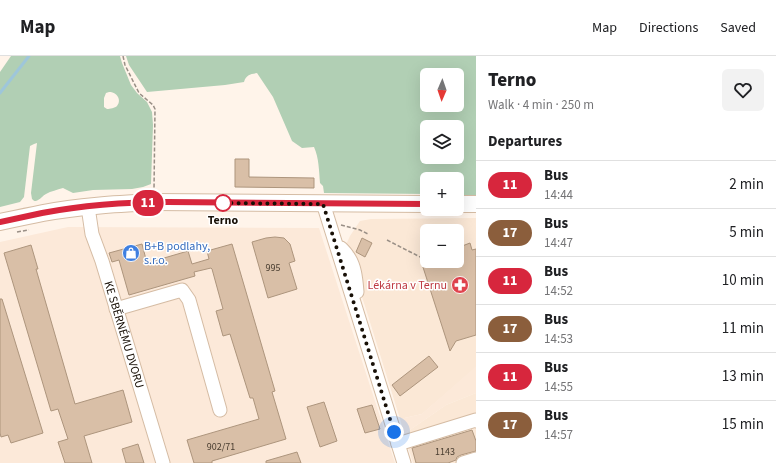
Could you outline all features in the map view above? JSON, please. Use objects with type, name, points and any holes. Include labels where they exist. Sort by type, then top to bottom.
[{"type":"main road","points":[[0,222],[43,213],[129,203],[420,204]]},
{"type":"main road","points":[[464,204],[476,204]]},
{"type":"street","points":[[323,204],[404,463]]},
{"type":"street","name":"KE SBĚRNÉMU DVORU","points":[[88,207],[92,234],[102,261],[163,463]]},
{"type":"street","points":[[116,309],[182,290],[189,300],[220,410]]},
{"type":"street","points":[[398,444],[476,421]]},
{"type":"street","points":[[464,463],[476,459]]},
{"type":"path","points":[[123,56],[125,65],[139,93],[153,105],[155,109],[154,202]]},
{"type":"path","points":[[330,225],[339,224],[368,234]]},
{"type":"path","points":[[387,240],[420,257]]},
{"type":"shaded area","points":[[476,218],[476,367],[422,414],[400,419],[345,247],[360,221],[371,219]]},
{"type":"shaded area","points":[[68,227],[319,228],[395,463],[0,463],[0,242]]},
{"type":"shaded area","points":[[476,366],[476,393],[446,405],[404,434],[400,419],[422,414]]},
{"type":"shaded area","points":[[476,393],[476,463],[413,463],[404,434],[446,405]]},
{"type":"green space","points":[[11,56],[120,56],[131,85],[147,102],[152,112],[151,184],[132,189],[93,190],[73,193],[63,188],[48,193],[35,201],[32,199],[31,193],[37,143],[30,146],[24,197],[20,202],[0,207],[0,72]],"holes":[[[112,92],[118,97],[119,101],[117,106],[107,109],[104,107],[104,98],[106,93]]]},
{"type":"green space","points":[[126,56],[476,56],[476,195],[464,195],[464,172],[420,172],[420,194],[324,193],[323,186],[320,183],[318,160],[314,147],[302,148],[292,141],[273,97],[257,73],[249,75],[244,82],[147,92],[129,65]]},
{"type":"building","points":[[235,159],[249,159],[249,177],[314,178],[314,188],[235,187]]},
{"type":"building","points":[[275,237],[284,238],[290,244],[295,261],[289,263],[297,289],[268,298],[252,242]]},
{"type":"building","points":[[362,238],[372,243],[365,257],[356,252]]},
{"type":"building","points":[[470,243],[472,250],[476,249],[476,335],[456,341],[450,351],[423,268],[464,268],[464,245]]},
{"type":"building","points":[[142,244],[147,263],[188,251],[192,264],[209,259],[207,251],[232,244],[275,391],[272,392],[286,439],[212,461],[212,463],[194,463],[187,440],[259,419],[253,398],[250,398],[230,334],[223,336],[216,311],[223,309],[212,269],[194,272],[195,276],[129,295],[119,260],[112,262],[109,253]]},
{"type":"building","points":[[31,245],[38,269],[36,269],[75,404],[123,390],[132,422],[84,436],[92,463],[65,463],[58,442],[68,439],[58,409],[51,411],[4,253]]},
{"type":"building","points":[[0,299],[2,299],[43,433],[11,443],[8,435],[1,437],[0,433]]},
{"type":"building","points":[[429,356],[438,367],[400,396],[392,385]]},
{"type":"building","points":[[324,402],[337,441],[320,447],[307,407]]},
{"type":"building","points":[[372,405],[380,429],[365,433],[357,409]]},
{"type":"building","points":[[472,430],[476,441],[476,451],[461,455],[457,457],[456,460],[448,463],[416,463],[412,448]]},
{"type":"building","points":[[138,444],[144,463],[126,463],[122,449]]},
{"type":"building","points":[[297,452],[301,463],[266,463],[266,461]]},
{"type":"waterway","points":[[0,93],[29,56]]},
{"type":"bus line","name":"11","points":[[0,222],[43,213],[129,203],[420,204]]},
{"type":"place","name":"Terno","points":[[223,203]]},
{"type":"place","name":"B+B podlahy, s.r.o.","points":[[131,253]]},
{"type":"place","name":"Lékárna v Ternu","points":[[460,285]]},
{"type":"route","points":[[223,203],[220,203],[323,204],[394,432]]}]
